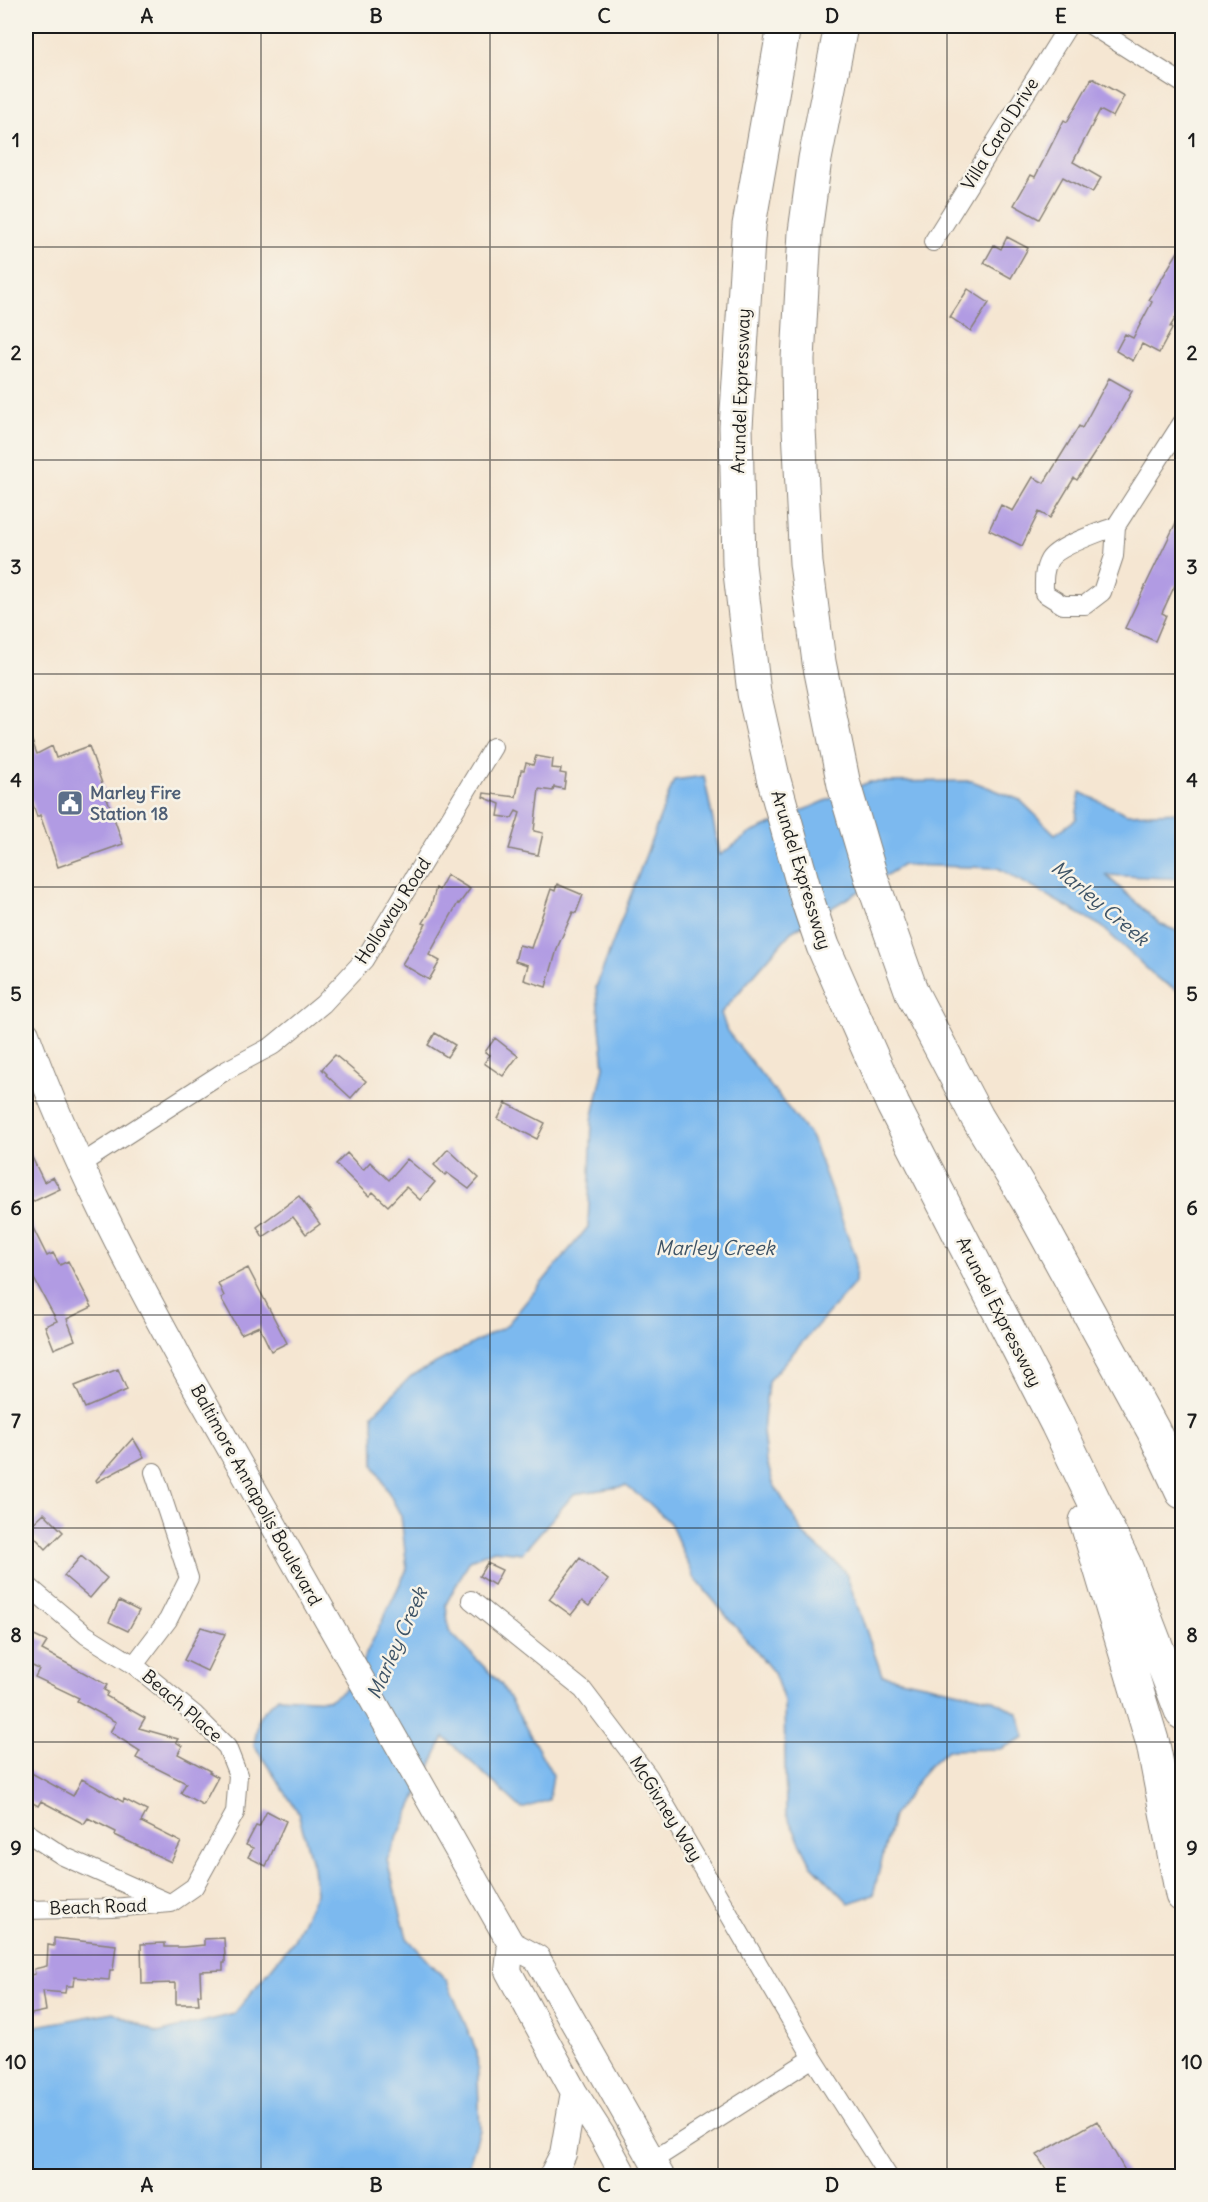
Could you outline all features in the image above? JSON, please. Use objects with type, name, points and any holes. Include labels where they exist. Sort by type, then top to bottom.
[{"type":"highway","name":"Arundel Expressway","points":[[784,26],[748,225],[736,427],[741,576],[754,693],[773,777],[807,899],[823,946],[893,1105],[1057,1424],[1125,1565],[1182,1713]]},
{"type":"highway","points":[[841,26],[815,159],[805,243],[798,359],[806,563],[819,662],[836,747],[855,826],[885,921],[912,993],[977,1118],[1029,1203],[1153,1430],[1182,1492]]},
{"type":"highway","points":[[1057,1424],[1153,1744],[1182,1895]]},
{"type":"main road","name":"Baltimore Annapolis Boulevard","points":[[28,1045],[81,1164],[154,1312],[511,1944]]},
{"type":"main road","points":[[511,1944],[537,1958],[657,2169],[621,2176],[603,2137],[574,2092],[508,1971],[511,1944]]},
{"type":"main road","points":[[552,2176],[563,2154],[574,2092]]},
{"type":"street","name":"Villa Carol Drive","points":[[933,242],[1068,26]]},
{"type":"street","points":[[1092,26],[1182,83]]},
{"type":"street","points":[[1116,526],[1079,540],[1050,557],[1044,573],[1044,592],[1063,605],[1085,605],[1102,592],[1114,556],[1116,526],[1182,423]]},
{"type":"street","name":"Holloway Road","points":[[81,1164],[225,1071],[272,1046],[323,1004],[364,960],[493,747]]},
{"type":"street","points":[[134,1665],[168,1620],[189,1578],[154,1472]]},
{"type":"street","name":"Beach Place","points":[[26,1584],[86,1635],[134,1665],[195,1715],[227,1747],[238,1775],[236,1813],[194,1887],[171,1903]]},
{"type":"street","name":"McGivney Way","points":[[471,1600],[583,1690],[649,1777],[813,2058],[888,2176]]},
{"type":"street","points":[[26,1832],[63,1856],[171,1903]]},
{"type":"street","name":"Beach Road","points":[[26,1910],[112,1908],[171,1903]]},
{"type":"street","points":[[657,2169],[813,2058]]},
{"type":"water","name":"Marley Creek","points":[[704,776],[720,855],[751,833],[869,782],[972,781],[1020,800],[1055,834],[1076,819],[1080,792],[1127,814],[1181,812],[1182,879],[1106,875],[1160,924],[1182,933],[1182,993],[1158,979],[1101,926],[998,868],[903,865],[791,932],[721,1013],[727,1031],[812,1138],[856,1258],[855,1283],[768,1381],[763,1432],[766,1458],[773,1483],[805,1536],[845,1571],[882,1675],[992,1699],[1018,1713],[1025,1737],[1001,1749],[947,1750],[927,1768],[893,1816],[873,1895],[849,1903],[811,1864],[786,1814],[784,1701],[774,1673],[694,1577],[670,1523],[649,1503],[626,1486],[574,1494],[522,1553],[494,1550],[470,1560],[446,1604],[449,1631],[501,1684],[553,1775],[549,1800],[522,1809],[444,1737],[387,1860],[407,1938],[447,1981],[477,2052],[480,2130],[465,2176],[26,2176],[26,2028],[113,2012],[158,2033],[234,2014],[294,1940],[316,1893],[313,1867],[298,1812],[254,1745],[259,1716],[278,1697],[329,1700],[351,1685],[407,1569],[401,1516],[374,1465],[373,1414],[411,1376],[506,1326],[588,1227],[592,1120],[604,1067],[596,987],[674,780]]},
{"type":"building","points":[[1092,78],[1124,96],[1113,117],[1100,110],[1073,162],[1101,178],[1092,193],[1063,177],[1039,219],[1014,205],[1031,175],[1035,177],[1064,120],[1067,122]]},
{"type":"building","points":[[1007,237],[1028,248],[1011,278],[984,263],[994,245],[1001,249]]},
{"type":"building","points":[[1182,245],[1182,307],[1159,353],[1142,344],[1133,361],[1116,351],[1125,334],[1133,338],[1152,302],[1149,300]]},
{"type":"building","points":[[968,289],[989,303],[971,331],[950,317]]},
{"type":"building","points":[[1109,378],[1132,391],[1115,422],[1077,480],[1074,478],[1050,518],[1039,512],[1022,546],[989,530],[1001,505],[1013,511],[1033,477],[1044,483],[1079,426],[1082,428]]},
{"type":"building","points":[[1182,510],[1182,589],[1175,585],[1162,613],[1166,615],[1155,641],[1125,628]]},
{"type":"building","name":"Marley Fire Station 18","points":[[26,728],[37,754],[52,746],[56,758],[89,746],[123,844],[58,867],[40,815],[37,817],[26,784]]},
{"type":"building","points":[[536,756],[553,759],[552,768],[561,769],[560,773],[566,774],[564,789],[554,787],[553,791],[539,789],[534,831],[543,833],[538,855],[509,849],[520,813],[516,811],[512,818],[498,816],[500,804],[483,797],[484,793],[516,797],[521,770],[524,770],[526,763],[533,765]]},
{"type":"building","points":[[447,875],[470,889],[458,903],[429,955],[440,961],[429,980],[402,964],[426,924],[423,923],[429,913],[436,888],[439,890]]},
{"type":"building","points":[[557,884],[583,895],[558,946],[546,987],[524,980],[528,965],[515,961],[519,945],[531,948],[551,889],[555,891]]},
{"type":"building","points":[[435,1033],[455,1045],[447,1057],[428,1045]]},
{"type":"building","points":[[495,1038],[518,1056],[503,1076],[484,1063],[490,1055],[485,1052]]},
{"type":"building","points":[[335,1055],[366,1081],[351,1098],[322,1069]]},
{"type":"building","points":[[506,1103],[545,1123],[537,1139],[498,1119]]},
{"type":"building","points":[[26,1145],[44,1182],[53,1177],[60,1189],[26,1205]]},
{"type":"building","points":[[448,1149],[479,1178],[469,1189],[447,1173],[445,1175],[434,1165]]},
{"type":"building","points":[[347,1153],[361,1168],[364,1169],[370,1162],[389,1180],[407,1159],[435,1182],[420,1200],[406,1187],[388,1206],[373,1192],[369,1196],[336,1164]]},
{"type":"building","points":[[299,1196],[320,1224],[306,1234],[293,1217],[263,1237],[257,1227]]},
{"type":"building","points":[[26,1214],[47,1256],[53,1253],[60,1265],[68,1261],[92,1307],[67,1319],[75,1340],[54,1349],[45,1326],[57,1321],[26,1264]]},
{"type":"building","points":[[248,1268],[287,1343],[271,1351],[259,1326],[241,1334],[221,1298],[224,1296],[218,1283]]},
{"type":"building","points":[[118,1369],[127,1390],[85,1408],[75,1386]]},
{"type":"building","points":[[133,1438],[144,1457],[97,1482],[96,1480]]},
{"type":"building","points":[[44,1513],[63,1532],[46,1549],[27,1529]]},
{"type":"building","points":[[81,1556],[107,1578],[90,1598],[64,1576]]},
{"type":"building","points":[[580,1558],[608,1580],[589,1606],[582,1601],[571,1615],[549,1599]]},
{"type":"building","points":[[487,1563],[502,1570],[494,1585],[479,1576]]},
{"type":"building","points":[[119,1601],[139,1611],[128,1631],[109,1622]]},
{"type":"building","points":[[201,1627],[225,1634],[207,1671],[184,1660]]},
{"type":"building","points":[[26,1632],[47,1642],[42,1650],[107,1685],[104,1690],[108,1692],[106,1696],[145,1718],[139,1728],[178,1739],[176,1742],[182,1746],[178,1754],[218,1777],[203,1805],[181,1793],[186,1783],[136,1758],[140,1751],[110,1732],[116,1722],[77,1701],[79,1698],[35,1677],[39,1669],[26,1663]]},
{"type":"building","points":[[26,1770],[73,1796],[82,1779],[123,1802],[124,1799],[147,1811],[141,1822],[181,1842],[171,1862],[115,1835],[116,1832],[88,1818],[84,1824],[41,1801],[38,1806],[26,1799]]},
{"type":"building","points":[[267,1811],[286,1821],[266,1866],[248,1857],[253,1848],[246,1845]]},
{"type":"building","points":[[54,1938],[116,1945],[113,1970],[110,1970],[109,1980],[74,1977],[73,1986],[66,1986],[65,1993],[43,1991],[46,2011],[26,2015],[26,1976],[35,1974],[34,1969],[47,1966],[48,1945],[54,1946]]},
{"type":"building","points":[[224,1938],[223,1970],[200,1971],[199,2004],[176,2004],[176,1983],[142,1984],[141,1944],[165,1943],[165,1947],[183,1947],[204,1945],[204,1939]]},
{"type":"building","points":[[1097,2121],[1128,2176],[1050,2176],[1037,2155]]},
{"type":"place","name":"Marley Fire Station 18","points":[[70,803]]}]
